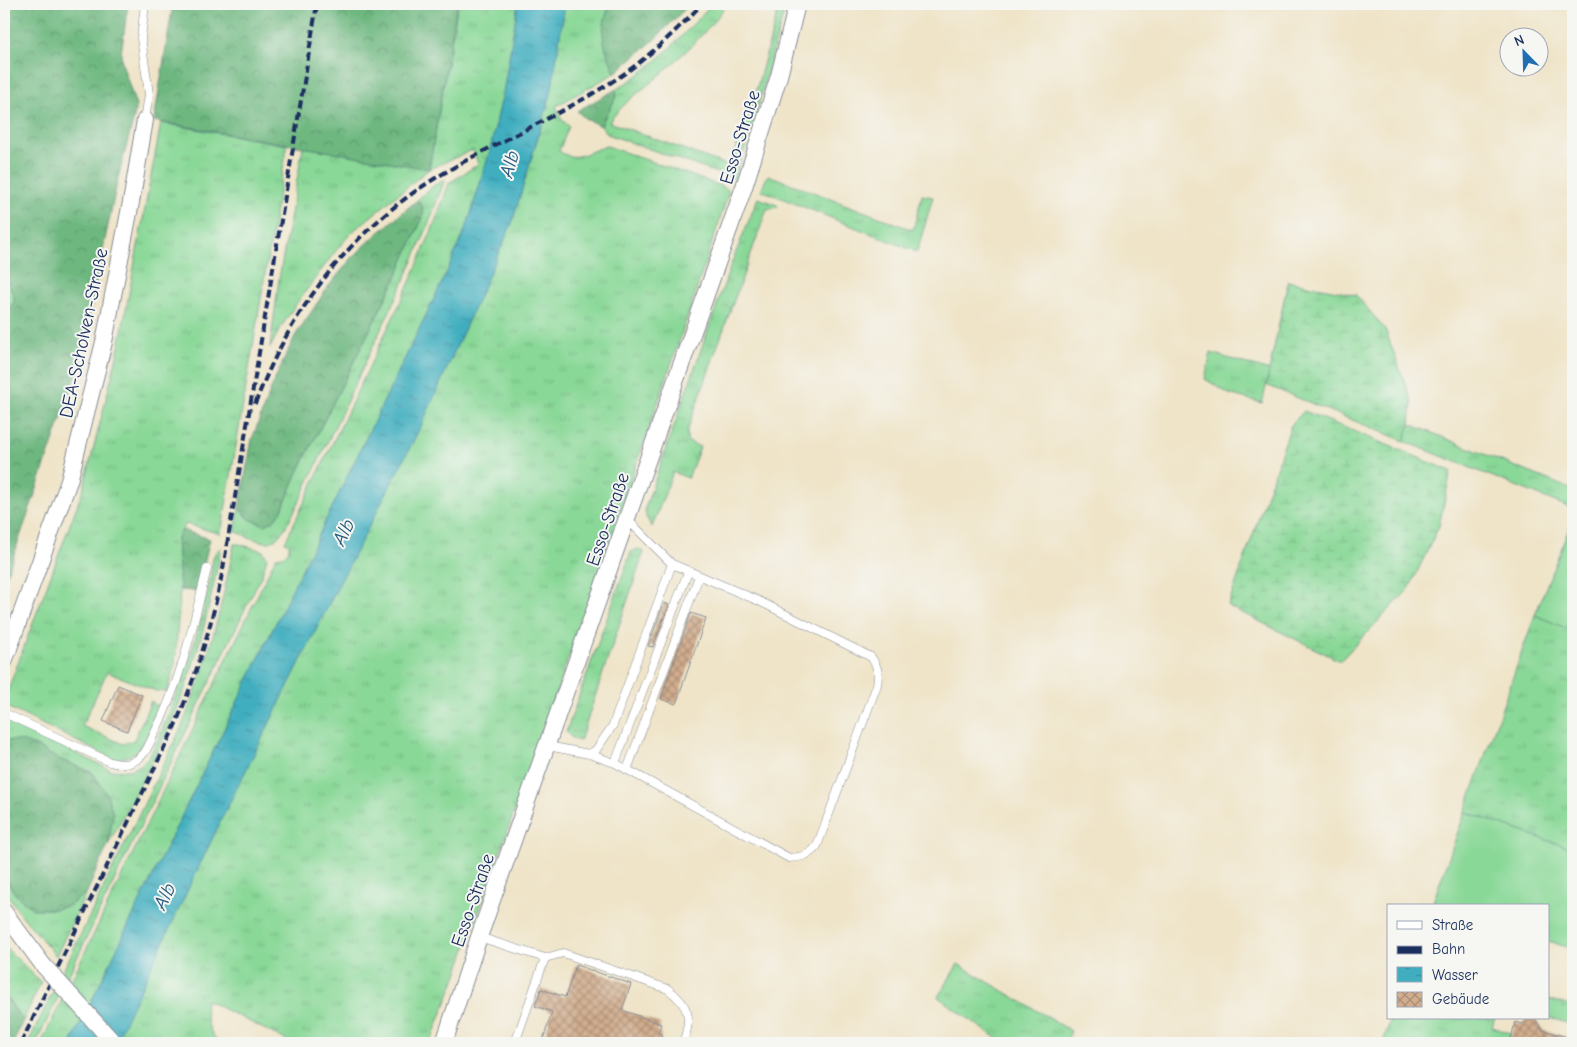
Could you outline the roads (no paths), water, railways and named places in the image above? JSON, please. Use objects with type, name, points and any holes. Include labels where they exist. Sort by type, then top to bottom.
[{"type":"street","name":"Esso-Straße","points":[[444,1043],[479,937],[744,188],[779,76],[797,4]]},
{"type":"street","name":"DEA-Scholven-Straße","points":[[4,662],[69,481],[104,342],[145,120]]},
{"type":"street","points":[[4,912],[44,965],[114,1043]]},
{"type":"lane","name":"DEA-Scholven-Straße","points":[[145,4],[141,38],[149,94],[145,120]]},
{"type":"lane","points":[[548,746],[589,754],[615,764],[789,858],[802,857],[812,852],[817,846],[876,685],[879,674],[877,666],[871,657],[759,601],[672,564],[628,520]]},
{"type":"lane","points":[[589,754],[596,750],[613,725],[672,564]]},
{"type":"lane","points":[[4,713],[110,762],[122,765],[138,760],[146,750],[178,680],[207,569]]},
{"type":"lane","points":[[615,764],[688,572]]},
{"type":"lane","points":[[627,770],[699,576]]},
{"type":"lane","points":[[479,937],[545,958],[563,953],[668,989],[679,998],[687,1012],[689,1026],[683,1043]]},
{"type":"lane","points":[[515,1043],[545,958]]},
{"type":"water","name":"Alb","points":[[518,4],[565,4],[551,93],[512,223],[421,426],[224,814],[115,1043],[71,1043],[446,274],[468,223],[489,154],[503,93]]},
{"type":"railway","points":[[21,1043],[174,728],[196,670],[214,610],[223,569],[317,4]]},
{"type":"railway","points":[[255,404],[269,370],[305,306],[326,276],[375,223],[403,200],[434,179],[586,98],[620,76],[657,47],[702,4]]}]
